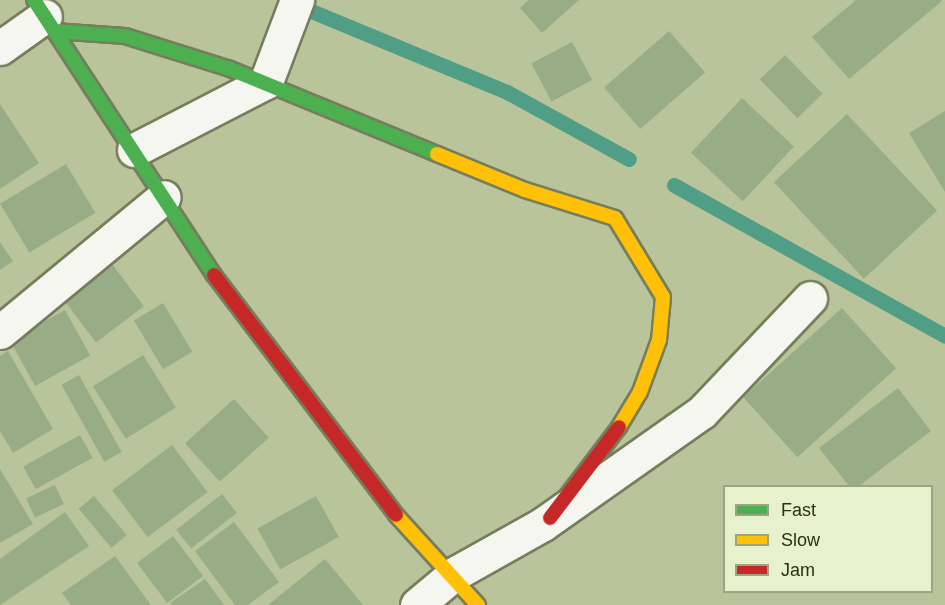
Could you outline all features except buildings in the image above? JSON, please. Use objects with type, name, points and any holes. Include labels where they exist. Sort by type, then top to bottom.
[{"type":"street","points":[[134,150],[266,82],[297,4]]},
{"type":"street","points":[[44,16],[124,36],[266,82],[421,150],[525,190],[615,218],[663,297],[659,340],[640,392],[603,452],[550,518]]},
{"type":"street","points":[[0,48],[44,16]]},
{"type":"street","points":[[44,16],[164,196],[192,244],[334,437],[410,533],[454,574],[478,605]]},
{"type":"street","points":[[0,332],[164,196]]},
{"type":"street","points":[[417,605],[454,574],[550,518],[702,412],[810,298]]},
{"type":"waterway","points":[[292,3],[507,92],[629,159]]},
{"type":"waterway","points":[[674,185],[945,336]]},
{"type":"traffic: fast","points":[[34,0],[214,275]]},
{"type":"traffic: fast","points":[[54,31],[125,36],[230,69],[437,154]]},
{"type":"traffic: slow","points":[[437,154],[525,190],[615,218],[663,297],[659,340],[640,392],[619,427]]},
{"type":"traffic: slow","points":[[396,515],[478,605]]},
{"type":"traffic: jam","points":[[214,275],[396,515]]},
{"type":"traffic: jam","points":[[550,518],[619,427]]}]
